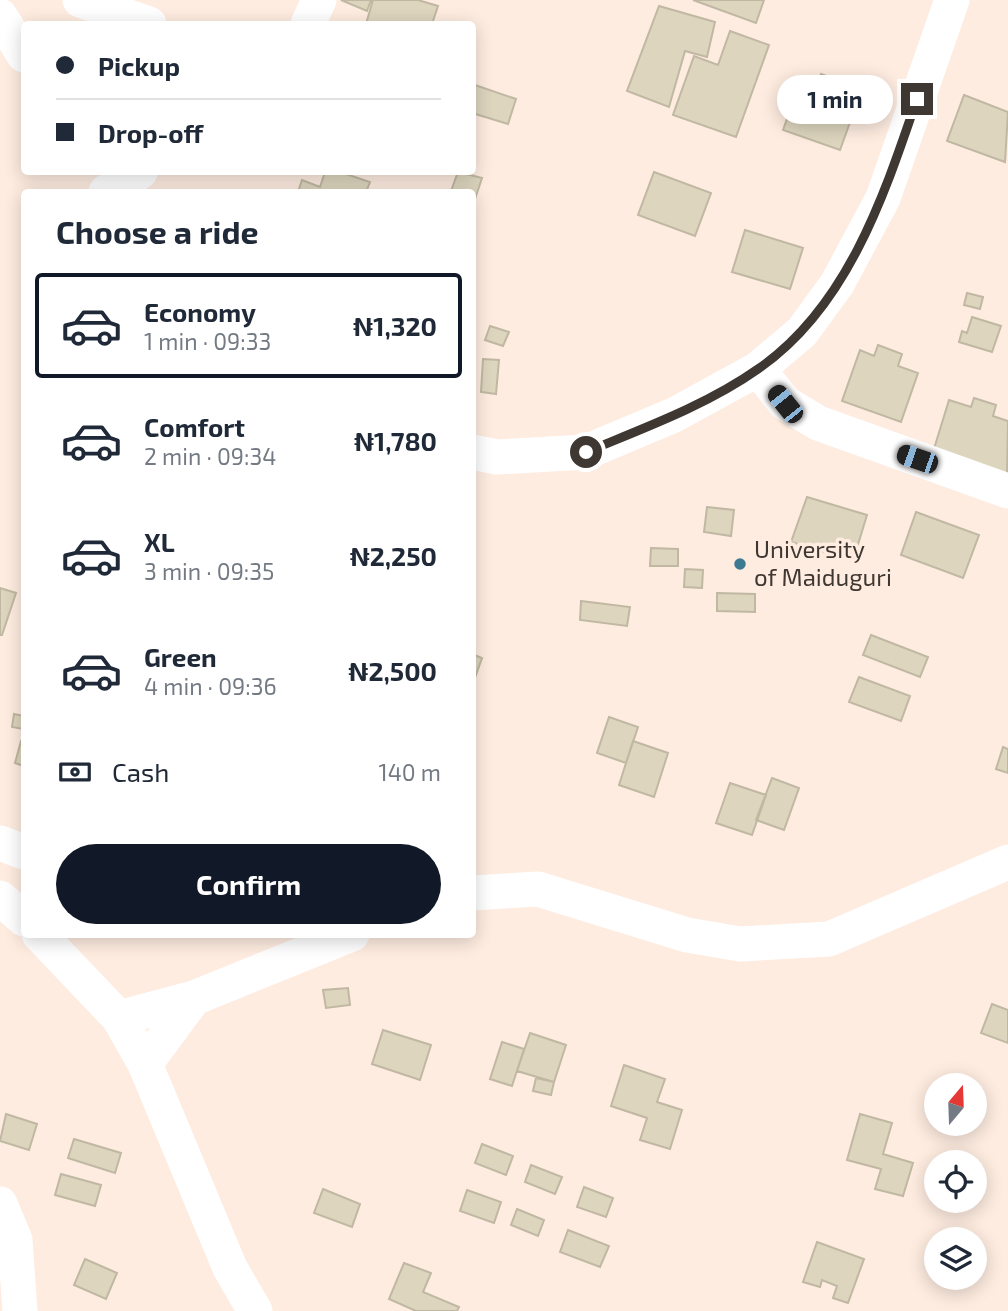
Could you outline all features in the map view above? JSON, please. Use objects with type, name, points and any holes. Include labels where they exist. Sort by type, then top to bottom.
[{"type":"street","points":[[80,0],[140,21]]},
{"type":"street","points":[[309,21],[319,0]]},
{"type":"street","points":[[476,453],[498,457],[586,452],[674,415],[758,369],[802,332],[837,284],[883,198],[951,0]]},
{"type":"street","points":[[0,16],[21,50]]},
{"type":"street","points":[[111,189],[135,175]]},
{"type":"street","points":[[758,369],[785,404],[818,423],[1008,491]]},
{"type":"street","points":[[0,843],[21,851]]},
{"type":"street","points":[[476,892],[538,889],[687,934],[740,944],[778,942],[829,939],[1008,862]]},
{"type":"street","points":[[0,898],[21,916]]},
{"type":"street","points":[[43,938],[119,1018],[145,1064],[230,1268],[255,1311]]},
{"type":"street","points":[[119,1018],[194,998],[342,938]]},
{"type":"street","points":[[145,1064],[194,998]]},
{"type":"street","points":[[0,1204],[16,1240],[20,1311]]},
{"type":"building","points":[[341,0],[371,0],[367,11]]},
{"type":"building","points":[[373,0],[418,0],[438,6],[433,21],[367,21]]},
{"type":"building","points":[[693,0],[764,0],[756,23]]},
{"type":"building","points":[[659,6],[715,22],[707,57],[685,51],[669,107],[627,91]]},
{"type":"building","points":[[730,31],[769,45],[736,137],[673,115],[694,56],[718,65]]},
{"type":"building","points":[[821,74],[862,89],[840,150],[783,130],[799,86],[815,92]]},
{"type":"building","points":[[476,85],[516,99],[508,124],[476,114]]},
{"type":"building","points":[[964,95],[1008,112],[1005,162],[947,141]]},
{"type":"building","points":[[654,172],[711,193],[695,236],[638,215]]},
{"type":"building","points":[[324,175],[349,175],[370,182],[367,189],[299,189],[302,180],[320,187]]},
{"type":"building","points":[[457,175],[482,178],[476,196],[476,189],[452,189]]},
{"type":"building","points":[[745,230],[803,248],[790,289],[732,272]]},
{"type":"building","points":[[967,293],[983,297],[980,309],[964,305]]},
{"type":"building","points":[[972,317],[1001,326],[992,352],[959,342],[962,331],[967,333]]},
{"type":"building","points":[[490,326],[509,332],[503,346],[485,340]]},
{"type":"building","points":[[878,345],[902,354],[898,366],[918,373],[901,422],[842,401],[860,350],[874,356]]},
{"type":"building","points":[[483,359],[499,360],[496,394],[481,392]]},
{"type":"building","points":[[974,398],[996,405],[993,416],[1008,421],[1007,476],[933,452],[949,400],[971,407]]},
{"type":"building","points":[[807,497],[867,515],[853,561],[791,542]]},
{"type":"building","points":[[707,507],[734,510],[731,536],[704,532]]},
{"type":"building","points":[[916,512],[979,535],[963,578],[901,555]]},
{"type":"building","points":[[651,548],[678,549],[678,566],[650,566]]},
{"type":"building","points":[[685,569],[703,570],[702,588],[684,587]]},
{"type":"building","points":[[0,588],[16,593],[2,635],[0,635]]},
{"type":"building","points":[[717,593],[755,594],[755,612],[717,611]]},
{"type":"building","points":[[581,601],[630,607],[627,626],[580,620]]},
{"type":"building","points":[[871,635],[928,657],[920,677],[863,655]]},
{"type":"building","points":[[476,656],[482,658],[476,675]]},
{"type":"building","points":[[859,677],[910,696],[901,721],[849,702]]},
{"type":"building","points":[[14,714],[21,715],[21,728],[12,727]]},
{"type":"building","points":[[609,717],[638,727],[626,763],[597,753]]},
{"type":"building","points":[[21,741],[21,765],[15,763]]},
{"type":"building","points":[[633,741],[668,753],[654,797],[619,785]]},
{"type":"building","points":[[1003,747],[1008,749],[1008,773],[996,769]]},
{"type":"building","points":[[772,778],[799,788],[784,830],[756,820]]},
{"type":"building","points":[[730,783],[766,795],[752,835],[716,823]]},
{"type":"building","points":[[348,988],[350,1005],[326,1008],[323,990]]},
{"type":"building","points":[[992,1004],[1008,1010],[1008,1043],[981,1033]]},
{"type":"building","points":[[383,1030],[431,1045],[420,1080],[372,1064]]},
{"type":"building","points":[[530,1033],[566,1045],[554,1082],[517,1071]]},
{"type":"building","points":[[502,1042],[524,1049],[512,1086],[490,1079]]},
{"type":"building","points":[[624,1065],[665,1079],[657,1102],[682,1110],[670,1149],[640,1140],[647,1118],[611,1106]]},
{"type":"building","points":[[536,1078],[554,1082],[551,1095],[533,1091]]},
{"type":"building","points":[[6,1114],[37,1124],[29,1150],[0,1141]]},
{"type":"building","points":[[860,1114],[892,1123],[883,1154],[913,1163],[903,1196],[875,1189],[881,1169],[847,1160]]},
{"type":"building","points":[[74,1139],[121,1153],[115,1173],[68,1158]]},
{"type":"building","points":[[482,1144],[513,1156],[506,1175],[475,1163]]},
{"type":"building","points":[[531,1165],[562,1177],[555,1194],[525,1182]]},
{"type":"building","points":[[61,1174],[101,1185],[95,1206],[55,1195]]},
{"type":"building","points":[[584,1187],[613,1198],[606,1217],[577,1207]]},
{"type":"building","points":[[323,1189],[360,1204],[352,1227],[314,1213]]},
{"type":"building","points":[[467,1190],[501,1202],[494,1223],[460,1211]]},
{"type":"building","points":[[517,1209],[544,1220],[538,1236],[511,1225]]},
{"type":"building","points":[[568,1230],[609,1246],[600,1267],[560,1252]]},
{"type":"building","points":[[817,1242],[864,1259],[848,1303],[833,1298],[837,1286],[822,1280],[820,1287],[803,1282]]},
{"type":"building","points":[[85,1259],[117,1273],[106,1299],[74,1285]]},
{"type":"building","points":[[404,1263],[431,1273],[423,1292],[459,1307],[457,1311],[416,1311],[389,1299]]},
{"type":"place","name":"University of Maiduguri","points":[[740,564]]},
{"type":"route","points":[[586,452],[674,415],[758,369],[802,332],[837,284],[883,198],[917,99]]}]
